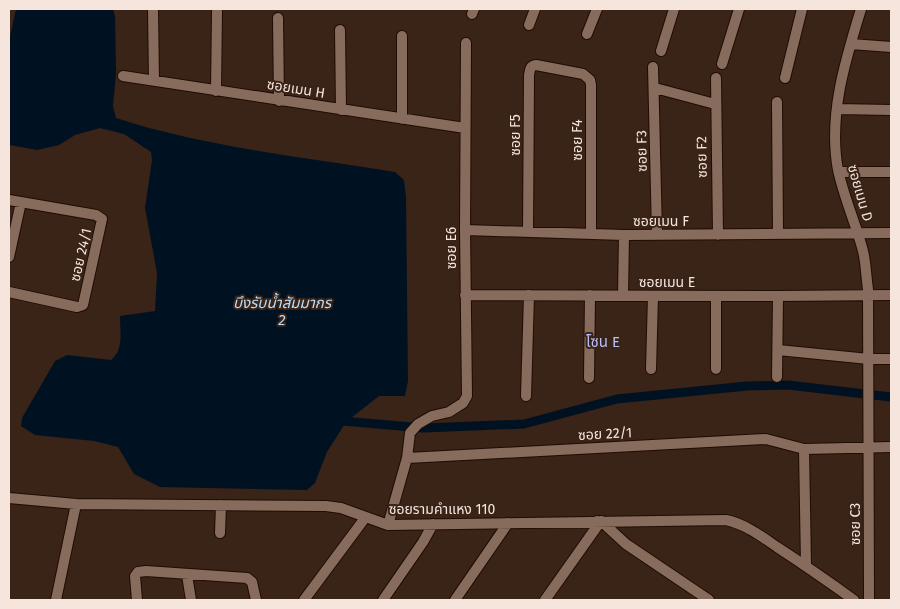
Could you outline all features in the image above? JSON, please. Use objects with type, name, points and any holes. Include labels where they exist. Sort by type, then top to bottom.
[{"type":"street","points":[[528,25],[535,9]]},
{"type":"street","points":[[586,34],[597,9]]},
{"type":"street","points":[[661,51],[674,9]]},
{"type":"street","points":[[722,64],[739,9]]},
{"type":"street","points":[[784,78],[802,9]]},
{"type":"street","name":"ซอยเมน D","points":[[861,9],[840,84],[836,140],[839,172],[864,252],[868,295],[868,407]]},
{"type":"street","points":[[153,10],[154,81]]},
{"type":"street","points":[[216,91],[217,11]]},
{"type":"street","points":[[278,18],[279,101]]},
{"type":"street","points":[[340,30],[341,110]]},
{"type":"street","points":[[402,36],[402,120]]},
{"type":"street","name":"ซอย E6","points":[[407,458],[411,433],[418,424],[432,416],[449,412],[463,403],[467,396],[465,295],[466,43]]},
{"type":"street","points":[[851,44],[891,47]]},
{"type":"street","name":"ซอย F5","points":[[528,232],[530,69],[536,65],[560,70]]},
{"type":"street","name":"ซอย F3","points":[[653,67],[657,234]]},
{"type":"street","name":"ซอย F4","points":[[560,70],[583,74],[590,80],[591,85],[591,234]]},
{"type":"street","name":"ซอยเมน H","points":[[123,76],[402,120],[465,128]]},
{"type":"street","name":"ซอย F2","points":[[716,78],[718,234]]},
{"type":"street","points":[[655,88],[715,104]]},
{"type":"street","points":[[777,102],[778,234]]},
{"type":"street","points":[[837,109],[891,110]]},
{"type":"street","points":[[839,172],[891,172]]},
{"type":"street","points":[[9,200],[20,202],[9,257]]},
{"type":"street","name":"ซอย 24/1","points":[[9,292],[80,307],[85,302],[102,225],[102,219],[96,215],[20,202]]},
{"type":"street","name":"ซอยเมน F","points":[[465,230],[591,234],[891,234]]},
{"type":"street","points":[[623,296],[624,234]]},
{"type":"street","name":"ซอยเมน E","points":[[465,295],[891,295]]},
{"type":"street","points":[[526,396],[529,295]]},
{"type":"street","points":[[589,378],[590,295]]},
{"type":"street","points":[[651,370],[653,296]]},
{"type":"street","points":[[716,296],[716,369]]},
{"type":"street","points":[[777,377],[778,296]]},
{"type":"street","points":[[778,350],[869,359],[891,359]]},
{"type":"street","name":"ซอย C3","points":[[868,407],[869,600]]},
{"type":"street","name":"ซอย 22/1","points":[[407,458],[766,439],[804,449],[891,447]]},
{"type":"street","points":[[804,449],[806,565]]},
{"type":"street","points":[[388,525],[407,458]]},
{"type":"street","name":"ซอยรามคำแหง 110","points":[[9,498],[76,504],[326,506],[341,508],[388,525],[716,520],[738,523],[806,565],[854,600]]},
{"type":"street","points":[[56,600],[76,504]]},
{"type":"street","points":[[220,533],[221,505]]},
{"type":"street","points":[[304,600],[365,518]]},
{"type":"street","points":[[545,600],[599,521],[626,544],[710,600]]},
{"type":"street","points":[[456,600],[508,523]]},
{"type":"street","points":[[383,600],[423,542],[433,524]]},
{"type":"street","points":[[134,599],[135,576],[138,572],[146,571],[247,578],[252,582],[256,600]]},
{"type":"street","points":[[187,574],[191,600]]},
{"type":"water","name":"บึงรับน้ำสัมมากร 2","points":[[16,9],[113,9],[115,16],[116,74],[113,106],[116,118],[184,137],[219,144],[395,172],[404,180],[406,197],[408,381],[405,396],[379,396],[346,422],[327,452],[315,483],[307,490],[160,487],[134,474],[118,447],[94,441],[35,435],[21,426],[22,418],[55,361],[67,355],[111,360],[120,346],[120,316],[155,311],[157,273],[145,208],[152,160],[151,152],[124,134],[100,128],[75,135],[59,145],[37,150],[9,145],[9,41]]},
{"type":"waterway","points":[[338,417],[342,421],[424,428],[524,424],[617,399],[747,386],[788,385],[891,397]]},
{"type":"district","name":"โซน E","points":[[603,342]]}]
